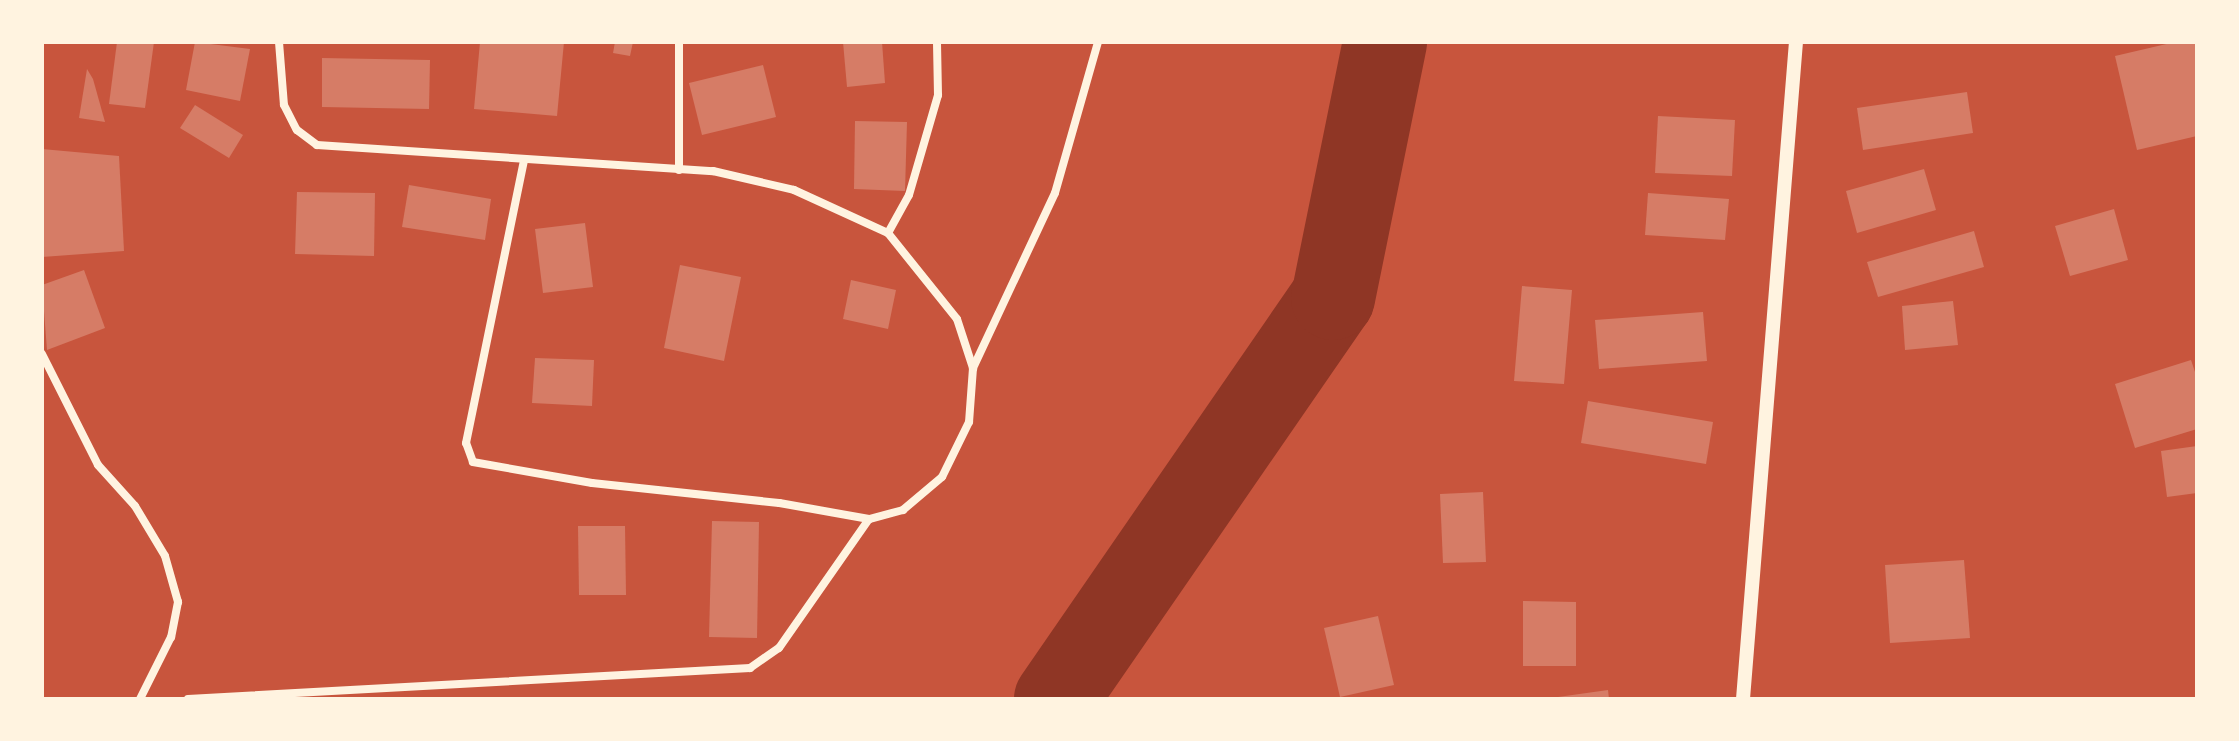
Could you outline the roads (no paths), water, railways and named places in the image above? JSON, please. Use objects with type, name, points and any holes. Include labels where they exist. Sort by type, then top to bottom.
[{"type":"street","points":[[279,42],[284,105],[297,130],[317,145],[713,171],[794,190],[888,233],[957,319],[973,368]]},
{"type":"street","points":[[679,42],[679,170]]},
{"type":"street","points":[[888,233],[909,195],[934,109],[941,59],[937,42]]},
{"type":"street","points":[[524,160],[466,443],[473,462],[578,481],[869,519],[903,510],[942,477],[969,422],[973,368],[1055,193],[1098,42]]},
{"type":"street","points":[[1743,699],[1796,42]]},
{"type":"street","points":[[42,354],[98,465],[135,506],[165,556],[178,602],[171,637],[140,699]]},
{"type":"street","points":[[188,699],[750,668],[779,648],[869,519]]},
{"type":"waterway","points":[[1056,699],[1333,298],[1385,42]]}]
